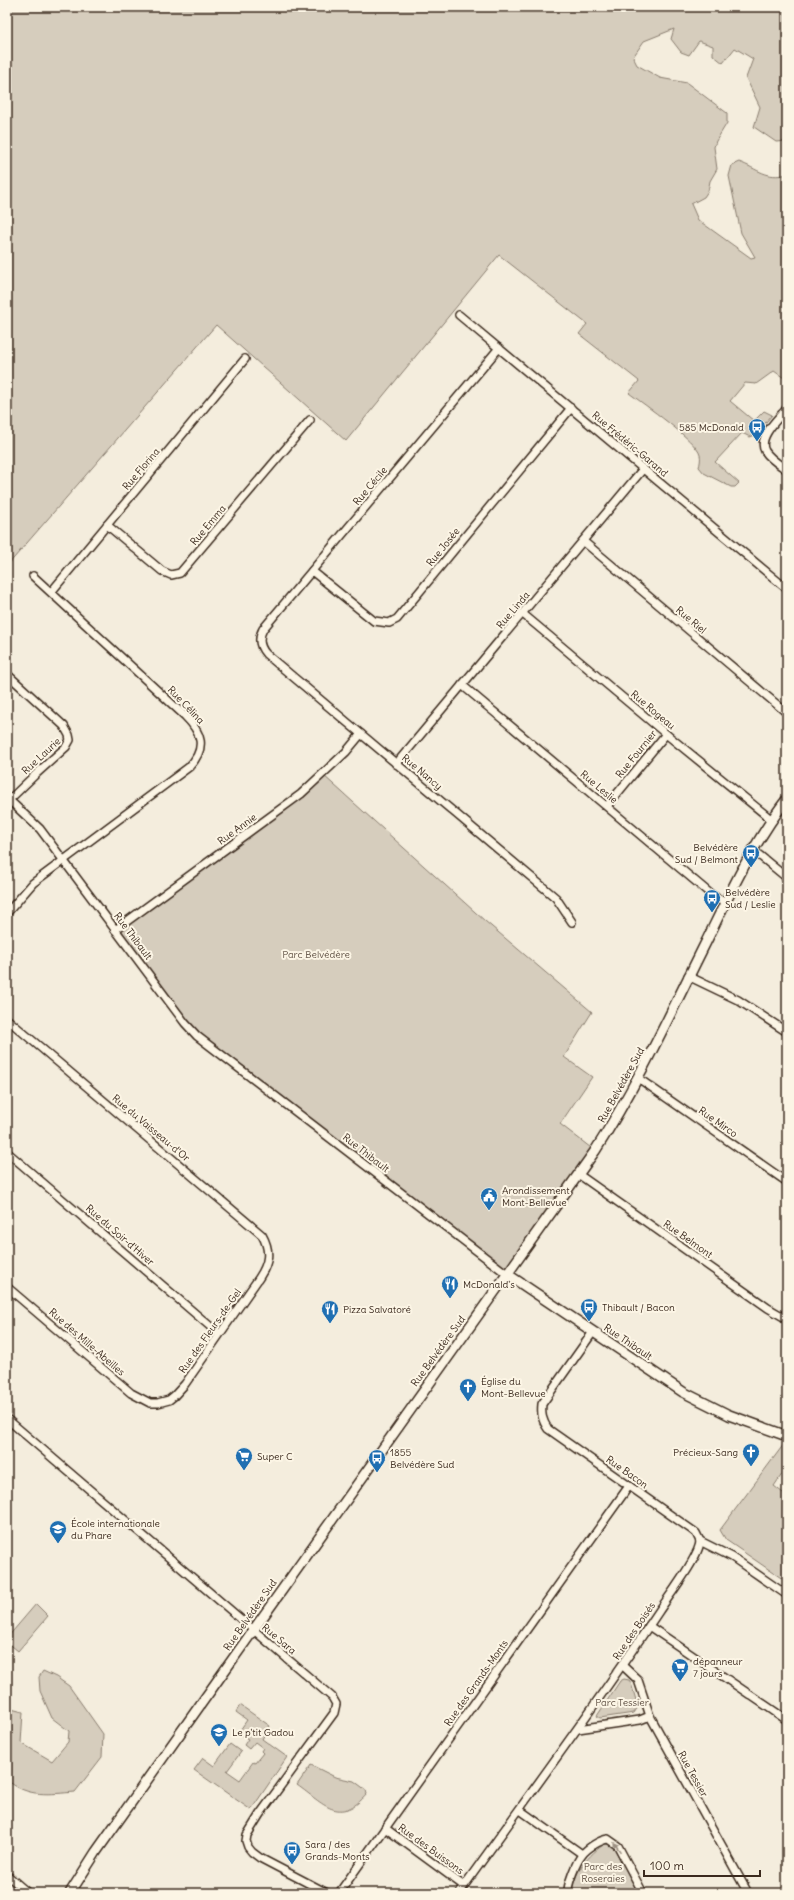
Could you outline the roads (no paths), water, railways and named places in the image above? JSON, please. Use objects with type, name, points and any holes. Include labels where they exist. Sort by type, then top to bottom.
[{"type":"street","name":"Rue Frédéric-Garand","points":[[459,315],[787,589]]},
{"type":"street","name":"Rue Cécile","points":[[260,639],[264,629],[499,348]]},
{"type":"street","name":"Rue Florina","points":[[52,592],[245,359]]},
{"type":"street","name":"Rue Josée","points":[[312,571],[374,621],[390,624],[397,619],[571,408]]},
{"type":"street","points":[[787,408],[765,435],[763,444],[765,451],[787,470]]},
{"type":"street","name":"Rue Emma","points":[[107,525],[162,571],[171,575],[180,572],[310,420]]},
{"type":"street","name":"Rue Linda","points":[[396,764],[643,469]]},
{"type":"street","name":"Rue Riel","points":[[583,542],[787,713]]},
{"type":"street","name":"Rue Célina","points":[[7,913],[28,888],[63,860],[189,767],[196,760],[200,744],[197,730],[192,724],[34,576]]},
{"type":"street","name":"Rue Rogeau","points":[[523,614],[666,734],[772,820]]},
{"type":"street","name":"Rue Nancy","points":[[260,639],[261,647],[266,654],[556,898],[563,905],[572,922]]},
{"type":"street","name":"Rue Laurie","points":[[7,674],[64,726],[70,740],[66,747],[8,799]]},
{"type":"street","name":"Rue Leslie","points":[[462,685],[713,896],[725,902]]},
{"type":"street","name":"Rue Annie","points":[[115,930],[301,794],[346,752],[361,734]]},
{"type":"street","name":"Rue Fournier","points":[[607,806],[666,734]]},
{"type":"street","name":"Rue Thibault","points":[[8,799],[40,829],[185,1023],[197,1036],[507,1274],[695,1399],[729,1415],[787,1436]]},
{"type":"street","name":"Rue Belvédère Sud","points":[[70,1893],[96,1852],[608,1131],[638,1078],[725,902],[753,850],[787,799]]},
{"type":"street","points":[[753,850],[787,878]]},
{"type":"street","points":[[688,976],[738,1000],[787,1032]]},
{"type":"street","name":"Rue du Vaisseau-d'Or","points":[[7,1019],[262,1235],[268,1248],[268,1261]]},
{"type":"street","name":"Rue Mirco","points":[[638,1078],[787,1182]]},
{"type":"street","name":"Rue du Soir-d'Hiver","points":[[7,1152],[219,1334]]},
{"type":"street","name":"Rue Belmont","points":[[578,1174],[768,1308],[787,1319]]},
{"type":"street","name":"Rue des Fleurs-de-Gel","points":[[158,1403],[169,1400],[185,1384],[259,1278],[268,1261]]},
{"type":"street","name":"Rue des Mille-Abeilles","points":[[7,1287],[132,1393],[150,1403],[158,1403]]},
{"type":"street","name":"Rue Bacon","points":[[593,1332],[546,1396],[542,1404],[541,1413],[543,1422],[548,1429],[692,1530],[696,1533],[700,1540],[732,1557],[787,1595]]},
{"type":"street","name":"Rue Sara","points":[[7,1419],[332,1697],[336,1708],[330,1719],[251,1828],[246,1841],[252,1852],[260,1858],[327,1893]]},
{"type":"street","name":"Rue des Grands-Monts","points":[[339,1893],[629,1486]]},
{"type":"street","name":"Rue des Boisés","points":[[459,1893],[623,1666],[698,1549],[700,1540]]},
{"type":"street","points":[[649,1626],[787,1720]]},
{"type":"street","name":"Rue Tessier","points":[[623,1666],[638,1680],[650,1716],[748,1893]]},
{"type":"street","points":[[578,1729],[640,1720],[650,1716]]},
{"type":"street","points":[[520,1810],[582,1854]]},
{"type":"street","name":"Rue des Buissons","points":[[385,1828],[464,1886]]},
{"type":"street","points":[[568,1893],[568,1886],[582,1854],[602,1840],[613,1841],[618,1846],[643,1893]]},
{"type":"street","points":[[7,1875],[28,1893]]},
{"type":"place","name":"585 McDonald","points":[[757,442]]},
{"type":"place","name":"Belvédère Sud / Belmont","points":[[751,868]]},
{"type":"place","name":"Belvédère Sud / Leslie","points":[[712,913]]},
{"type":"place","name":"Arondissement Mont-Bellevue","points":[[489,1211]]},
{"type":"place","name":"McDonald's","points":[[450,1299]]},
{"type":"place","name":"Thibault / Bacon","points":[[589,1322]]},
{"type":"place","name":"Pizza Salvatoré","points":[[330,1324]]},
{"type":"place","name":"Église du Mont-Bellevue","points":[[468,1402]]},
{"type":"place","name":"Précieux-Sang","points":[[751,1467]]},
{"type":"place","name":"Super C","points":[[244,1471]]},
{"type":"place","name":"1855 Belvédère Sud","points":[[377,1473]]},
{"type":"place","name":"École internationale du Phare","points":[[58,1544]]},
{"type":"place","name":"dépanneur 7 jours","points":[[680,1682]]},
{"type":"place","name":"Le p'tit Gadou","points":[[219,1747]]},
{"type":"place","name":"Sara / des Grands-Monts","points":[[292,1865]]},
{"type":"park label","name":"Parc Belvédère","points":[[316,954]]},
{"type":"park label","name":"Parc Tessier","points":[[622,1702]]},
{"type":"park label","name":"Parc des Roseraies","points":[[603,1872]]}]
